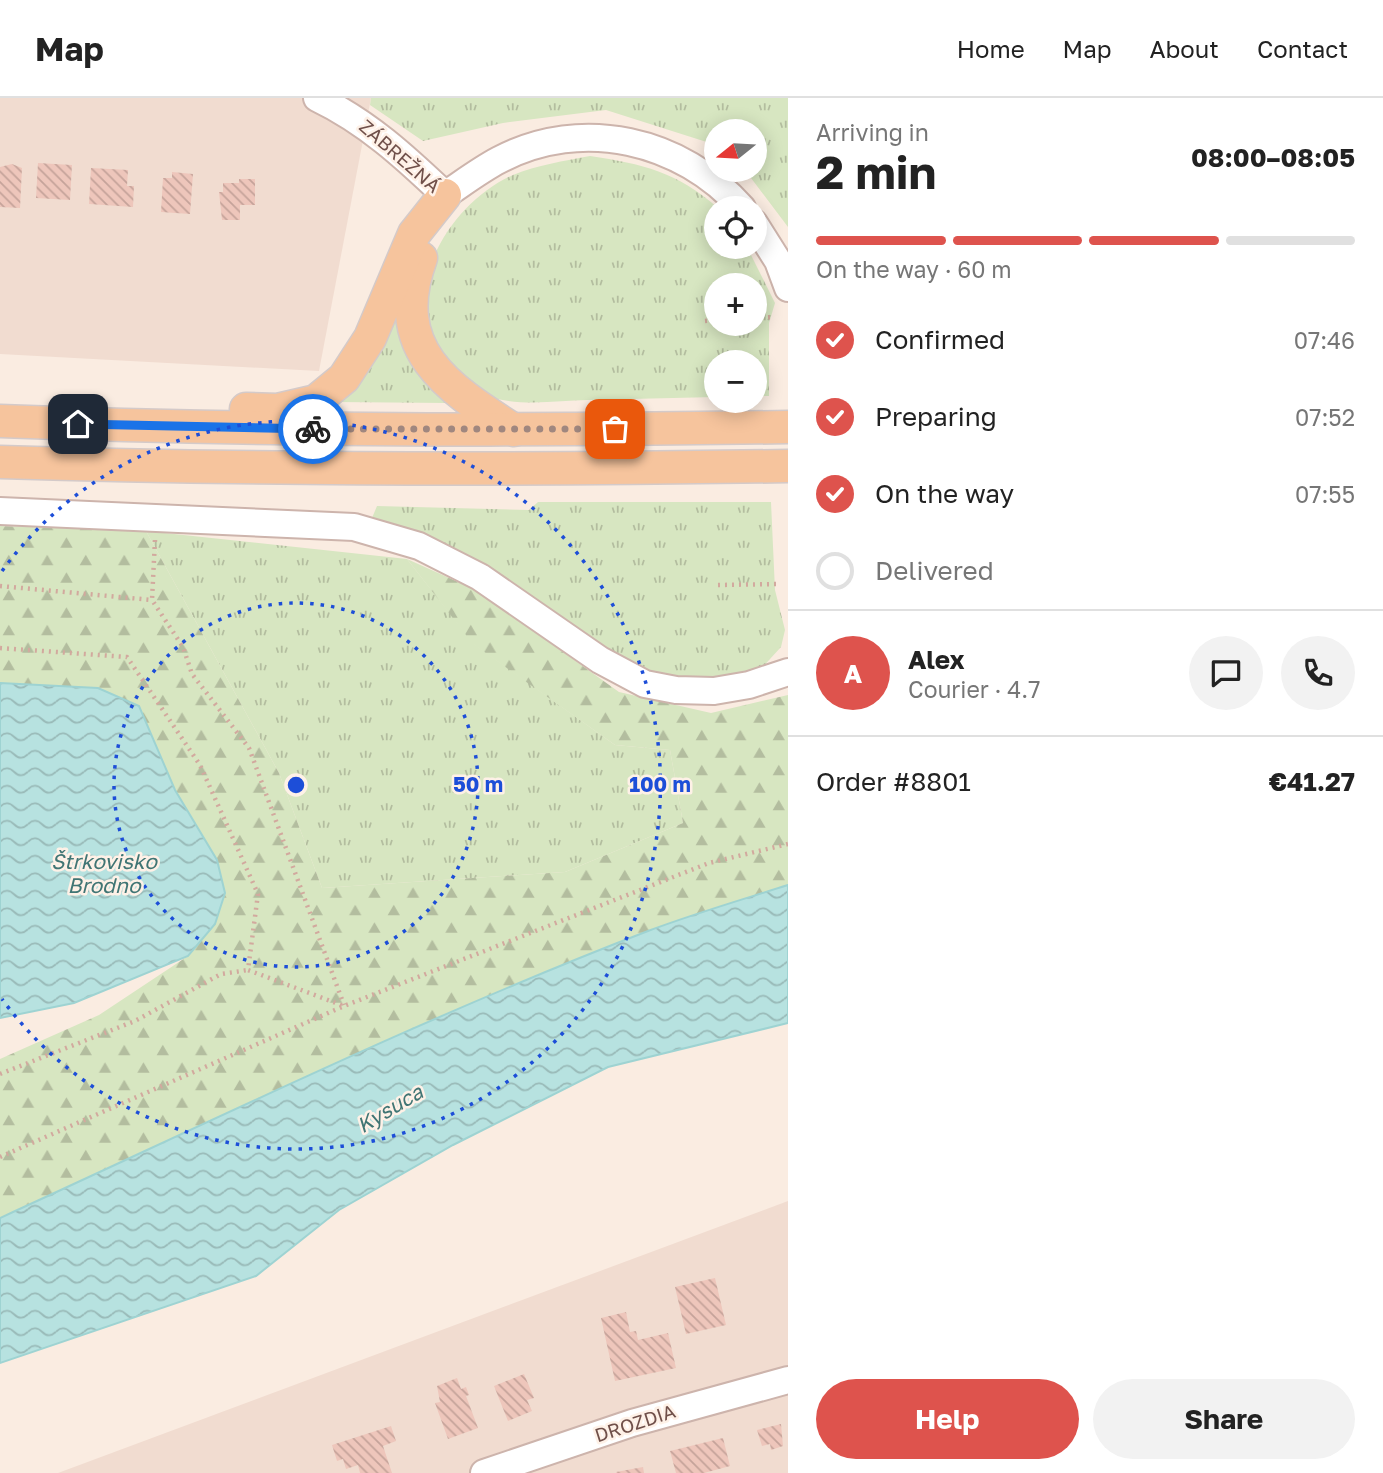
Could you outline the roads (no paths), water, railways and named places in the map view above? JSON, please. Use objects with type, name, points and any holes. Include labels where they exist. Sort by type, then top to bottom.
[{"type":"main road","points":[[156,427],[196,409],[277,410],[316,401],[344,378],[370,338],[414,234],[445,195]]},
{"type":"main road","points":[[445,195],[415,276],[411,318],[428,363],[458,395],[514,430]]},
{"type":"main road","points":[[0,421],[156,427],[514,430],[788,427]]},
{"type":"main road","points":[[0,462],[228,469],[788,467]]},
{"type":"street","name":"ZÁBREŽNÁ","points":[[317,98],[350,113],[399,151],[445,195]]},
{"type":"street","points":[[445,195],[500,159],[542,144],[581,138],[640,143],[686,161],[722,185],[732,196]]},
{"type":"street","points":[[767,244],[778,261],[788,288]]},
{"type":"street","points":[[0,511],[354,527],[419,546],[481,577],[600,660],[645,684],[677,690],[714,691],[749,685],[788,672]]},
{"type":"street","name":"DROZDIA","points":[[484,1473],[645,1419],[788,1380]]},
{"type":"water","name":"Štrkovisko Brodno","points":[[0,683],[98,688],[139,706],[175,790],[217,860],[225,893],[215,924],[188,956],[74,1003],[0,1018]]},
{"type":"water","name":"Kysuca","points":[[788,885],[788,1023],[608,1067],[453,1145],[339,1210],[256,1276],[0,1363],[0,1218],[484,998],[648,931]]}]
